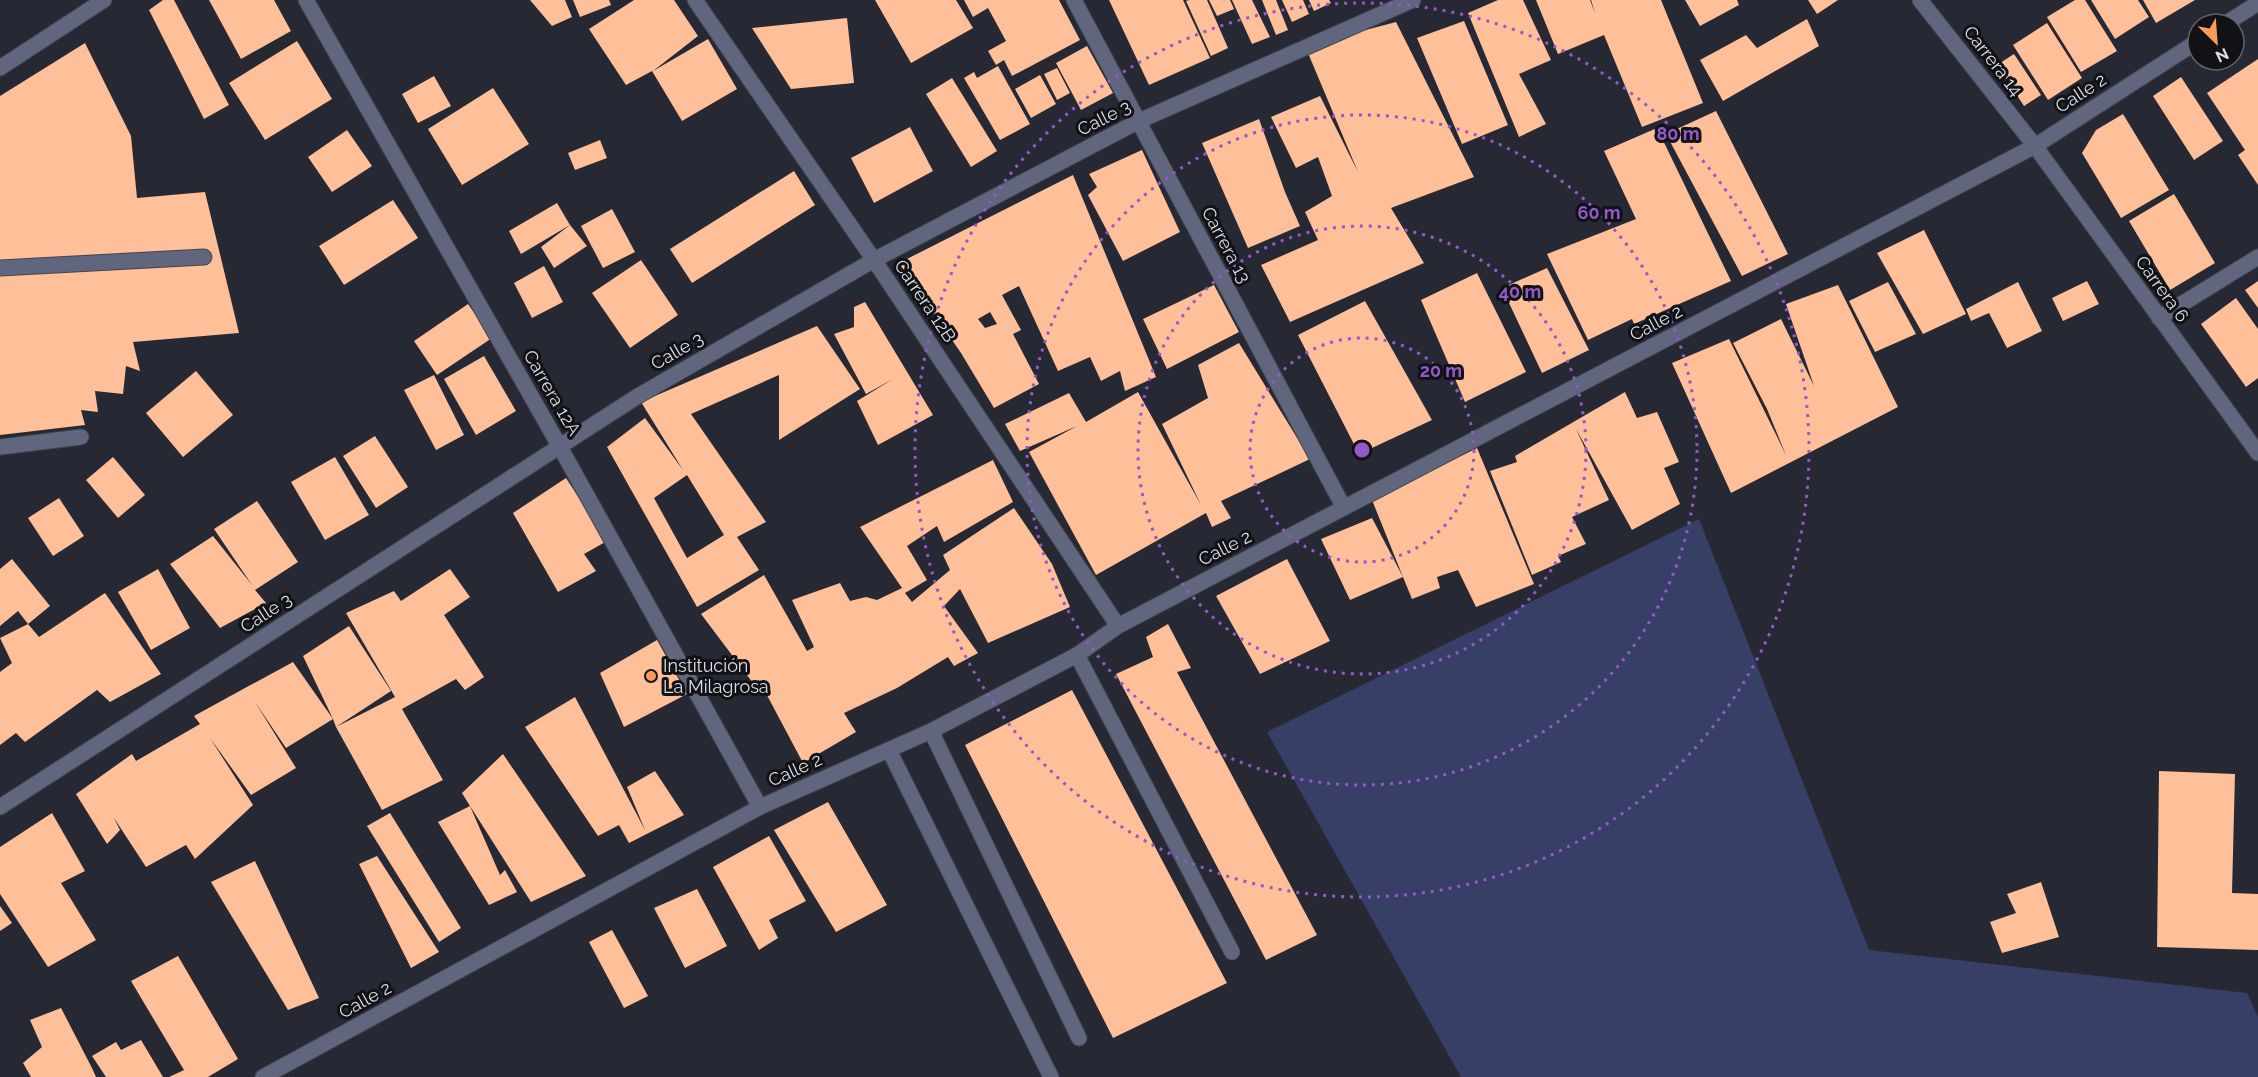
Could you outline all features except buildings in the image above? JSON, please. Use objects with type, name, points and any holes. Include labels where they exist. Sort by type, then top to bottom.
[{"type":"street","points":[[0,68],[104,0]]},
{"type":"street","name":"Carrera 12A","points":[[306,0],[560,447],[760,807]]},
{"type":"street","name":"Carrera 12B","points":[[695,0],[874,260],[1118,626]]},
{"type":"street","name":"Carrera 13","points":[[1074,0],[1344,508]]},
{"type":"street","name":"Calle 3","points":[[0,807],[638,396],[874,260],[1138,121],[1413,0]]},
{"type":"street","name":"Carrera 14","points":[[1920,0],[2035,146]]},
{"type":"street","points":[[2244,12],[2258,3]]},
{"type":"street","name":"Calle 2","points":[[263,1077],[760,807],[931,731],[1077,654],[1118,626],[2035,146],[2186,49]]},
{"type":"street","name":"Carrera 6","points":[[2035,146],[2258,453]]},
{"type":"street","points":[[0,268],[204,256]]},
{"type":"street","points":[[2159,318],[2258,257]]},
{"type":"street","points":[[0,447],[81,437]]},
{"type":"street","points":[[1077,654],[1232,952]]},
{"type":"street","points":[[931,731],[1079,1038]]},
{"type":"street","points":[[889,750],[1051,1077]]},
{"type":"shaded area","points":[[1699,519],[1869,950],[2247,993],[2258,1017],[2258,1077],[1461,1077],[1267,732]]},
{"type":"place","name":"Institución La Milagrosa","points":[[651,676]]}]
